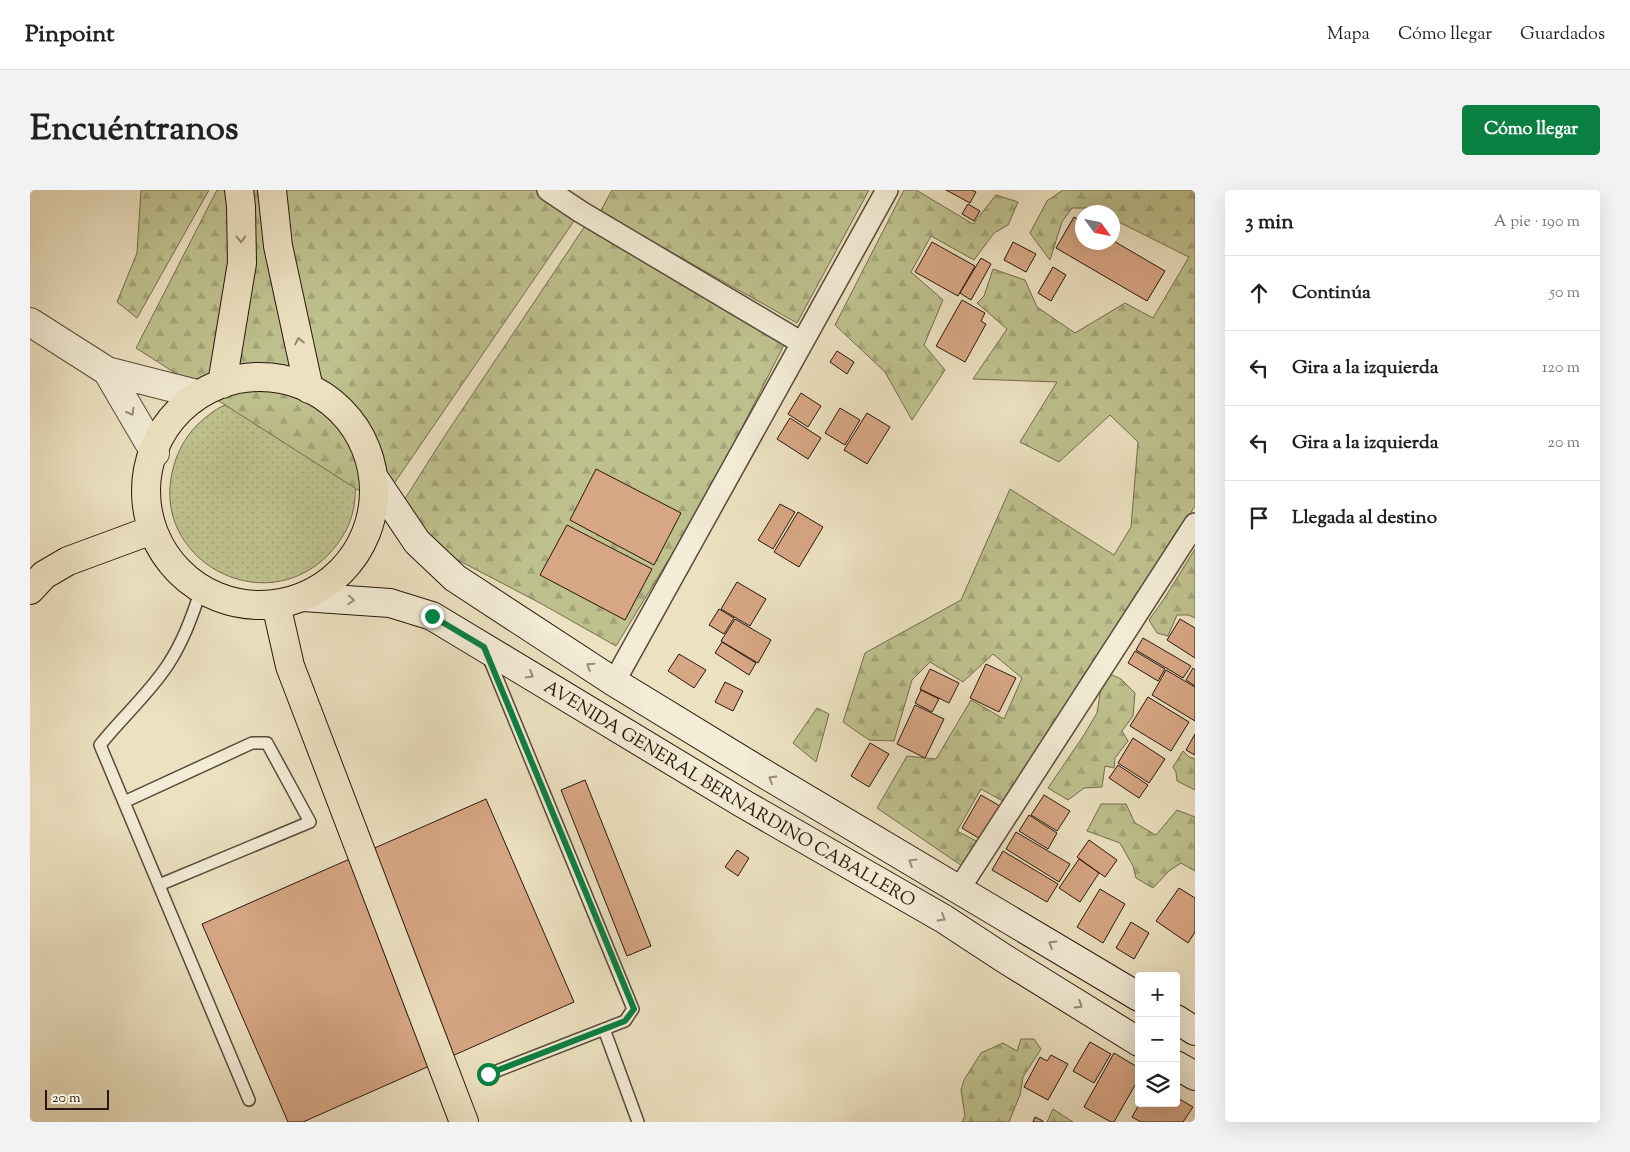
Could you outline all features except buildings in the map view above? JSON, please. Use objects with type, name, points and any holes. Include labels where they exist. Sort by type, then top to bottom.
[{"type":"highway","points":[[209,389],[242,263],[239,190]]},
{"type":"highway","points":[[272,190],[278,246],[310,389]]},
{"type":"highway","points":[[270,377],[301,384],[310,389],[328,399],[350,421],[366,448],[374,478],[373,510],[363,540],[348,564],[327,583],[303,597],[276,604],[237,603],[201,589],[172,564],[152,530],[147,502],[148,474],[160,439],[179,412],[209,389],[242,378],[270,377]]},
{"type":"highway","points":[[30,590],[44,575],[68,561],[152,530]]},
{"type":"highway","points":[[276,604],[290,666],[464,1122]]},
{"type":"main road","points":[[30,322],[107,371],[209,389]]},
{"type":"main road","points":[[107,371],[155,453]]},
{"type":"main road","name":"AVENIDA GENERAL BERNARDINO CABALLERO","points":[[374,478],[417,542],[455,578],[614,682],[1135,994]]},
{"type":"main road","name":"AVENIDA GENERAL BERNARDINO CABALLERO","points":[[303,597],[390,603],[432,616],[742,803],[944,919],[1135,1040]]},
{"type":"main road","points":[[1180,1022],[1195,1031]]},
{"type":"main road","points":[[1180,1067],[1195,1076]]},
{"type":"street","points":[[548,190],[581,212],[802,343]]},
{"type":"street","points":[[614,682],[887,190]]},
{"type":"street","points":[[959,889],[1195,524]]},
{"type":"lane","points":[[201,589],[191,622],[169,663],[139,701],[100,745],[249,1100]]},
{"type":"lane","points":[[484,647],[634,1009],[625,1021],[488,1074]]},
{"type":"lane","points":[[124,802],[252,743],[267,743],[310,822],[159,885]]},
{"type":"lane","points":[[604,1029],[638,1122]]},
{"type":"green space","points":[[141,190],[209,190],[137,318],[117,302],[137,253]]},
{"type":"green space","points":[[217,190],[535,190],[576,218],[380,504],[136,348]]},
{"type":"green space","points":[[612,190],[869,190],[797,323],[600,212]]},
{"type":"green space","points":[[904,190],[916,190],[973,224],[996,195],[1018,202],[1008,225],[994,233],[974,260],[931,236],[911,272],[943,300],[924,345],[945,370],[912,420],[885,372],[835,325]]},
{"type":"green space","points":[[1063,190],[1195,190],[1195,506],[1010,805],[981,789],[957,831],[984,845],[968,870],[877,808],[907,756],[936,759],[971,700],[1004,719],[1022,678],[993,654],[963,682],[930,662],[912,680],[894,741],[869,740],[843,722],[865,653],[961,600],[1010,489],[1114,555],[1131,527],[1138,442],[1110,415],[1059,462],[1020,442],[1057,382],[973,379],[1007,329],[977,303],[984,296],[993,269],[1025,280],[1037,307],[1075,333],[1125,303],[1153,318],[1189,257],[1120,222],[1120,205],[1075,205],[1075,208],[1072,208],[1062,222],[1050,260],[1030,233],[1047,201]]},
{"type":"green space","points":[[587,223],[784,345],[705,500],[616,646],[540,603],[389,524],[444,437]]},
{"type":"green space","points":[[252,397],[356,485],[354,508],[350,521],[343,536],[333,550],[302,574],[273,582],[244,581],[216,570],[193,552],[177,528],[170,498],[174,465],[180,450],[192,430],[219,408]]},
{"type":"green space","points":[[1195,549],[1195,618],[1189,615],[1177,615],[1168,636],[1157,633],[1149,620]]},
{"type":"green space","points":[[1110,674],[1121,679],[1135,693],[1133,716],[1122,731],[1128,741],[1115,758],[1114,768],[1105,766],[1102,787],[1084,788],[1068,800],[1048,788],[1097,713],[1102,681]]},
{"type":"green space","points":[[817,708],[829,714],[816,762],[793,743]]},
{"type":"green space","points":[[1183,751],[1189,757],[1195,759],[1195,790],[1177,781],[1176,772],[1173,767]]},
{"type":"green space","points":[[1101,804],[1126,804],[1135,823],[1156,835],[1177,810],[1195,817],[1195,871],[1181,863],[1169,871],[1153,888],[1136,878],[1133,866],[1120,843],[1087,831]]},
{"type":"green space","points":[[1021,1039],[1034,1039],[1041,1049],[1023,1077],[1020,1095],[1009,1122],[962,1122],[965,1116],[961,1090],[964,1080],[981,1053],[1003,1043],[1017,1051]]},
{"type":"green space","points":[[1053,1109],[1073,1122],[1047,1122]]},
{"type":"route","points":[[432,616],[484,647],[634,1009],[625,1021],[488,1074]]}]
